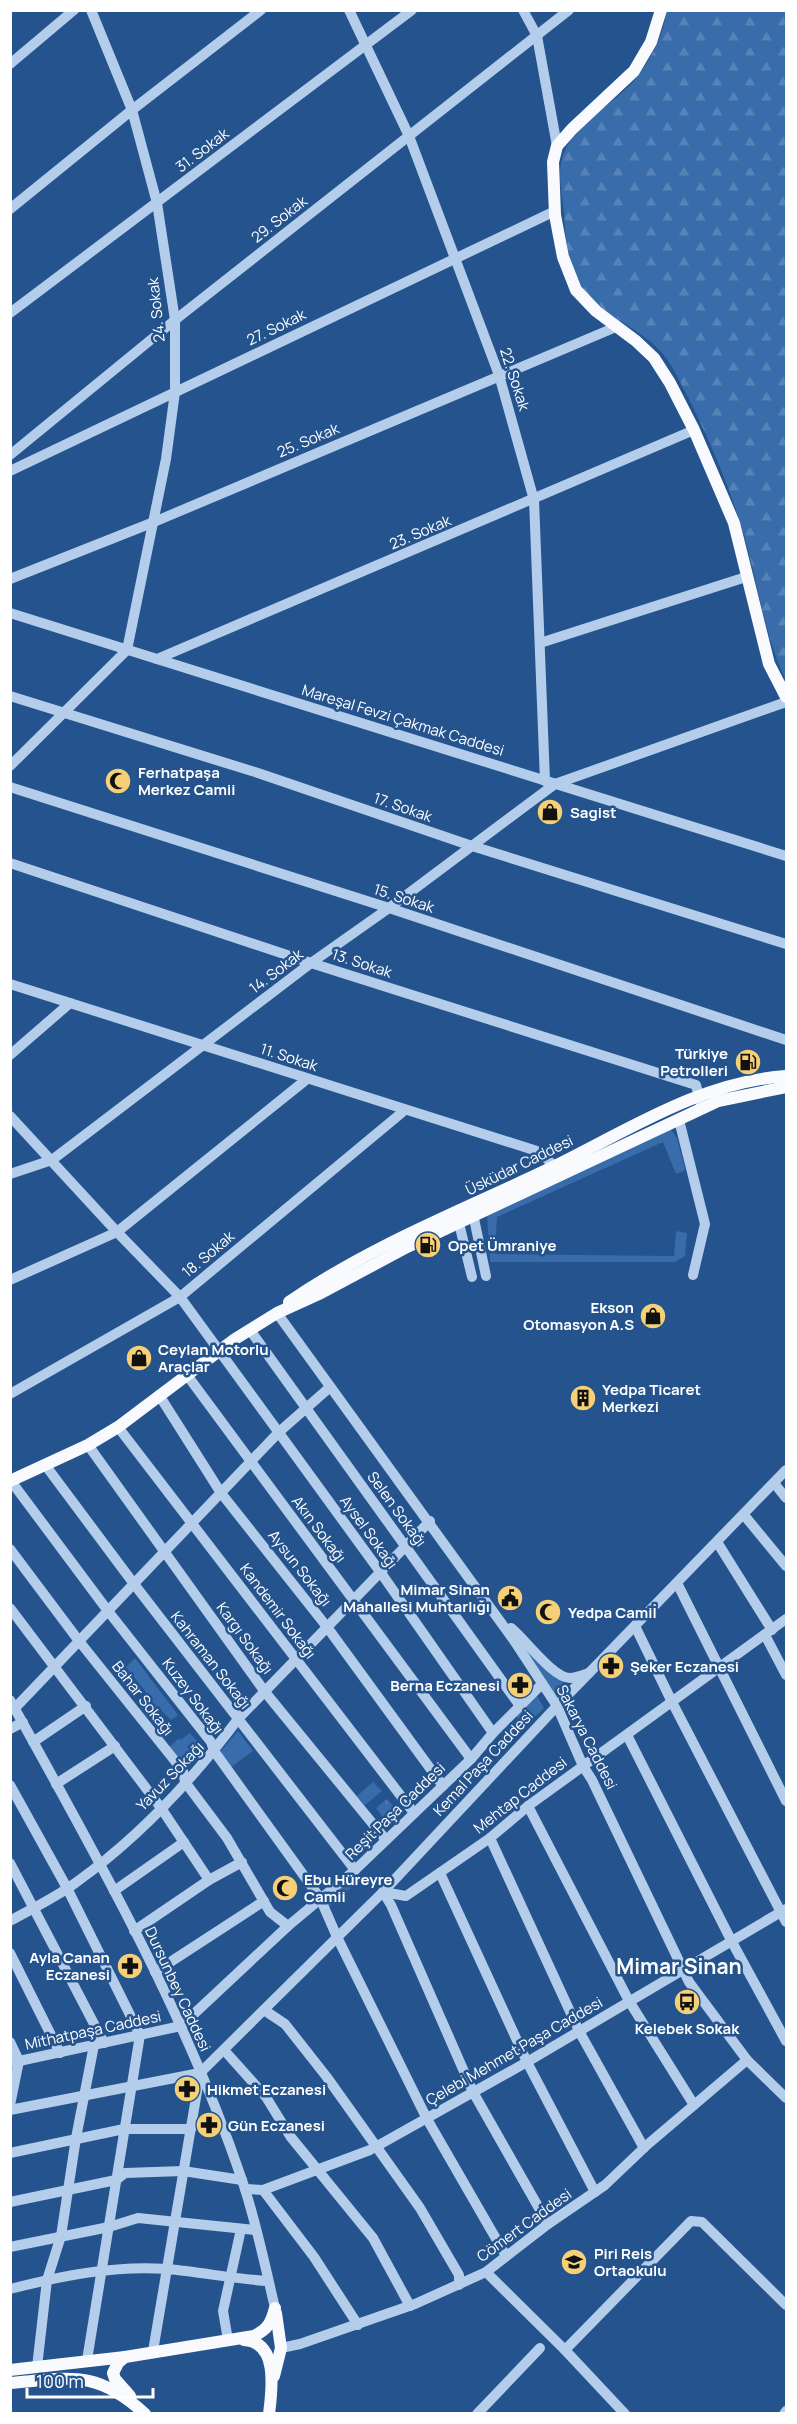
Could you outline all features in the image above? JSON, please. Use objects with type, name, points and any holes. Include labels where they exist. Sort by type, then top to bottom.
[{"type":"main road","points":[[661,10],[651,42],[634,71],[557,146],[553,162],[555,211],[563,257],[576,290],[596,311],[636,341],[654,358],[670,383],[694,430],[734,523],[769,664],[786,697]]},
{"type":"main road","name":"Üsküdar Caddesi","points":[[11,1481],[88,1445],[118,1427],[220,1350],[277,1313],[299,1304],[458,1217],[620,1139],[699,1094],[770,1077],[786,1076]]},
{"type":"main road","name":"Üsküdar Caddesi","points":[[472,1210],[554,1166],[620,1139],[679,1120],[734,1096],[786,1087]]},
{"type":"main road","points":[[10,2370],[125,2357],[254,2336],[265,2331],[271,2324],[275,2308]]},
{"type":"main road","points":[[269,2414],[280,2348],[275,2308]]},
{"type":"main road","points":[[228,2340],[252,2340],[259,2345],[267,2357],[273,2380]]},
{"type":"main road","points":[[125,2357],[118,2362],[113,2373],[115,2379],[141,2409]]},
{"type":"main road","points":[[10,2384],[78,2378],[95,2382],[119,2393],[141,2409]]},
{"type":"street","points":[[10,64],[74,10]]},
{"type":"street","name":"24. Sokak","points":[[91,10],[132,110],[157,203],[175,320],[175,392],[166,459],[128,650]]},
{"type":"street","points":[[10,209],[261,10]]},
{"type":"street","name":"22. Sokak","points":[[349,10],[410,136],[499,375],[534,500],[540,642],[550,782]]},
{"type":"street","name":"31. Sokak","points":[[10,313],[412,10]]},
{"type":"street","points":[[523,10],[537,36],[557,146]]},
{"type":"street","name":"29. Sokak","points":[[10,454],[175,320],[569,10]]},
{"type":"street","name":"27. Sokak","points":[[10,471],[555,211]]},
{"type":"street","name":"25. Sokak","points":[[10,579],[154,522],[616,327]]},
{"type":"street","name":"23. Sokak","points":[[157,659],[694,430]]},
{"type":"street","points":[[540,642],[746,576]]},
{"type":"street","name":"Mareşal Fevzi Çakmak Caddesi","points":[[10,613],[786,856]]},
{"type":"street","points":[[10,766],[128,650]]},
{"type":"street","name":"17. Sokak","points":[[10,696],[258,773],[472,846],[786,944]]},
{"type":"street","name":"14. Sokak","points":[[10,1174],[52,1160],[311,963],[472,846],[550,782],[786,702]]},
{"type":"street","name":"15. Sokak","points":[[10,787],[389,908],[786,1040]]},
{"type":"street","name":"13. Sokak","points":[[10,863],[311,963],[696,1085],[699,1094]]},
{"type":"street","name":"11. Sokak","points":[[10,984],[540,1152],[554,1166]]},
{"type":"street","points":[[10,1055],[70,1003]]},
{"type":"street","points":[[10,1280],[117,1232],[307,1078]]},
{"type":"street","points":[[699,1094],[701,1110]]},
{"type":"street","name":"18. Sokak","points":[[10,1394],[180,1297],[405,1110]]},
{"type":"street","name":"Aysel Sokağı","points":[[10,1116],[180,1297],[381,1573],[493,1733]]},
{"type":"street","points":[[679,1120],[705,1224],[693,1275]]},
{"type":"street","points":[[472,1210],[486,1276]]},
{"type":"street","points":[[458,1217],[472,1277]]},
{"type":"street","name":"Sakarya Caddesi","points":[[277,1313],[329,1388],[430,1521],[494,1611],[557,1706],[583,1766],[592,1780],[689,1982],[747,2061],[786,2098]]},
{"type":"street","name":"Selen Sokağı","points":[[250,1330],[520,1706]]},
{"type":"street","name":"Akın Sokağı","points":[[187,1375],[471,1759]]},
{"type":"street","points":[[13,1704],[55,1667],[279,1432],[329,1388]]},
{"type":"street","name":"Aysun Sokağı","points":[[159,1395],[221,1493],[327,1628],[443,1786]]},
{"type":"street","name":"Kandemir Sokağı","points":[[118,1427],[414,1813]]},
{"type":"street","name":"Kargı Sokağı","points":[[88,1445],[265,1692],[386,1840]]},
{"type":"street","name":"Kahraman Sokağı","points":[[46,1466],[355,1870]]},
{"type":"street","name":"Kemal Paşa Caddesi","points":[[200,2073],[383,1892],[557,1706],[786,1470]]},
{"type":"street","name":"Kuzey Sokağı","points":[[11,1481],[108,1611],[211,1742],[214,1751],[320,1898],[426,2120],[506,2256]]},
{"type":"street","points":[[774,1484],[786,1498]]},
{"type":"street","points":[[744,1515],[786,1566]]},
{"type":"street","name":"Yavuz Sokağı","points":[[10,1921],[67,1888],[100,1863],[161,1808],[214,1751],[238,1719],[430,1521]]},
{"type":"street","points":[[717,1542],[769,1632],[786,1675]]},
{"type":"street","name":"Bahar Sokağı","points":[[10,1549],[79,1641],[183,1772],[185,1782],[242,1862],[270,1912],[288,1926]]},
{"type":"street","points":[[677,1583],[786,1801]]},
{"type":"street","points":[[10,1608],[161,1808],[209,1880]]},
{"type":"street","points":[[494,1611],[537,1655],[565,1677],[572,1678],[590,1673]]},
{"type":"street","name":"Mehtap Caddesi","points":[[383,1892],[406,1896],[440,1873],[786,1618]]},
{"type":"street","points":[[635,1626],[672,1702],[785,1914]]},
{"type":"street","name":"Reşit Paşa Caddesi","points":[[182,2026],[288,1926],[355,1870],[471,1759],[493,1733],[542,1684]]},
{"type":"street","name":"Dursunbey Caddesi","points":[[13,1704],[100,1863],[182,2026],[244,2184],[275,2308]]},
{"type":"street","points":[[33,1742],[86,1706]]},
{"type":"street","points":[[10,1729],[23,1722]]},
{"type":"street","points":[[627,1735],[732,1942],[786,2041]]},
{"type":"street","points":[[56,1784],[115,1746]]},
{"type":"street","points":[[10,1785],[67,1888],[140,2035],[87,2360]]},
{"type":"street","points":[[528,1806],[629,2001],[694,2105]]},
{"type":"street","points":[[490,1838],[579,2031],[644,2148]]},
{"type":"street","points":[[114,1891],[184,1842]]},
{"type":"street","points":[[134,1931],[209,1880],[242,1862]]},
{"type":"street","points":[[10,1863],[99,2044],[76,2138],[60,2236],[47,2280],[37,2367]]},
{"type":"street","points":[[440,1873],[526,2062],[595,2192]]},
{"type":"street","points":[[383,1892],[391,1905],[473,2092],[548,2224]]},
{"type":"street","points":[[155,1972],[264,1901]]},
{"type":"street","name":"Çelebi Mehmet Paşa Caddesi","points":[[10,2202],[116,2180],[124,2173],[183,2171],[263,2190],[320,2171],[375,2147],[426,2120],[629,2001],[785,1914]]},
{"type":"street","points":[[10,1953],[60,2052]]},
{"type":"street","points":[[264,2010],[285,2024],[326,2076],[420,2208],[459,2275],[459,2285]]},
{"type":"street","name":"Mithatpaşa Caddesi","points":[[15,2062],[182,2026]]},
{"type":"street","points":[[10,2042],[15,2062],[10,2105]]},
{"type":"street","points":[[224,2050],[266,2097],[290,2136],[373,2238],[410,2306]]},
{"type":"street","name":"Cömert Caddesi","points":[[280,2348],[300,2344],[410,2306],[486,2272],[548,2224],[595,2192],[747,2061]]},
{"type":"street","points":[[10,2110],[200,2073],[153,2351]]},
{"type":"street","points":[[10,2153],[124,2129],[191,2129]]},
{"type":"street","points":[[263,2190],[314,2257],[358,2325]]},
{"type":"street","points":[[10,2247],[109,2227],[138,2218],[255,2230]]},
{"type":"street","points":[[565,2350],[691,2221],[702,2222],[786,2305]]},
{"type":"street","points":[[228,2340],[223,2311],[240,2229]]},
{"type":"street","points":[[10,2289],[101,2271],[166,2269],[268,2281]]},
{"type":"street","points":[[486,2272],[565,2350],[625,2414]]},
{"type":"street","points":[[477,2414],[540,2348]]},
{"type":"green space","points":[[666,11],[786,11],[786,681],[772,643],[735,505],[692,404],[663,354],[652,343],[602,308],[581,287],[573,271],[568,252],[560,175],[565,149],[582,126],[638,76],[656,45],[663,28]]},
{"type":"green space","points":[[670,1128],[677,1138],[684,1171],[676,1174],[663,1142],[497,1217],[495,1254],[674,1256],[676,1231],[687,1233],[685,1256],[675,1262],[490,1262],[487,1214]]},
{"type":"green space","points":[[526,1645],[569,1688],[556,1696],[524,1647]]},
{"type":"green space","points":[[135,1658],[178,1715],[171,1720],[159,1708],[149,1719],[139,1706],[149,1696],[126,1667]]},
{"type":"green space","points":[[536,1694],[544,1708],[525,1727],[515,1715]]},
{"type":"green space","points":[[238,1731],[253,1751],[230,1768],[219,1753]]},
{"type":"green space","points":[[190,1733],[202,1747],[202,1752],[184,1769],[168,1748],[179,1738],[180,1740]]},
{"type":"green space","points":[[373,1782],[382,1791],[365,1805],[357,1796]]},
{"type":"green space","points":[[387,1799],[394,1807],[383,1817],[376,1808]]},
{"type":"green space","points":[[347,1879],[353,1886],[329,1907],[323,1900]]},
{"type":"place","name":"Ferhatpaşa Merkez Camii","points":[[118,781]]},
{"type":"place","name":"Sagist","points":[[550,812]]},
{"type":"place","name":"Türkiye Petrolleri","points":[[748,1062]]},
{"type":"place","name":"Opet Ümraniye","points":[[428,1245]]},
{"type":"place","name":"Ekson Otomasyon A.S","points":[[653,1316]]},
{"type":"place","name":"Ceylan Motorlu Araçlar","points":[[139,1358]]},
{"type":"place","name":"Yedpa Ticaret Merkezi","points":[[583,1398]]},
{"type":"place","name":"Mimar Sinan Mahallesi Muhtarlığı","points":[[510,1598]]},
{"type":"place","name":"Yedpa Camiİ","points":[[548,1612]]},
{"type":"place","name":"Şeker Eczanesi","points":[[611,1666]]},
{"type":"place","name":"Berna Eczanesi","points":[[520,1685]]},
{"type":"place","name":"Ebu Hüreyre Camii","points":[[285,1888]]},
{"type":"place","name":"Ayla Canan Eczanesi","points":[[130,1966]]},
{"type":"place","name":"Kelebek Sokak","points":[[687,2002]]},
{"type":"place","name":"Hikmet Eczanesi","points":[[187,2089]]},
{"type":"place","name":"Gün Eczanesi","points":[[209,2125]]},
{"type":"place","name":"Piri Reis Ortaokulu","points":[[574,2262]]},
{"type":"district","name":"Mimar Sinan","points":[[679,1966]]}]
